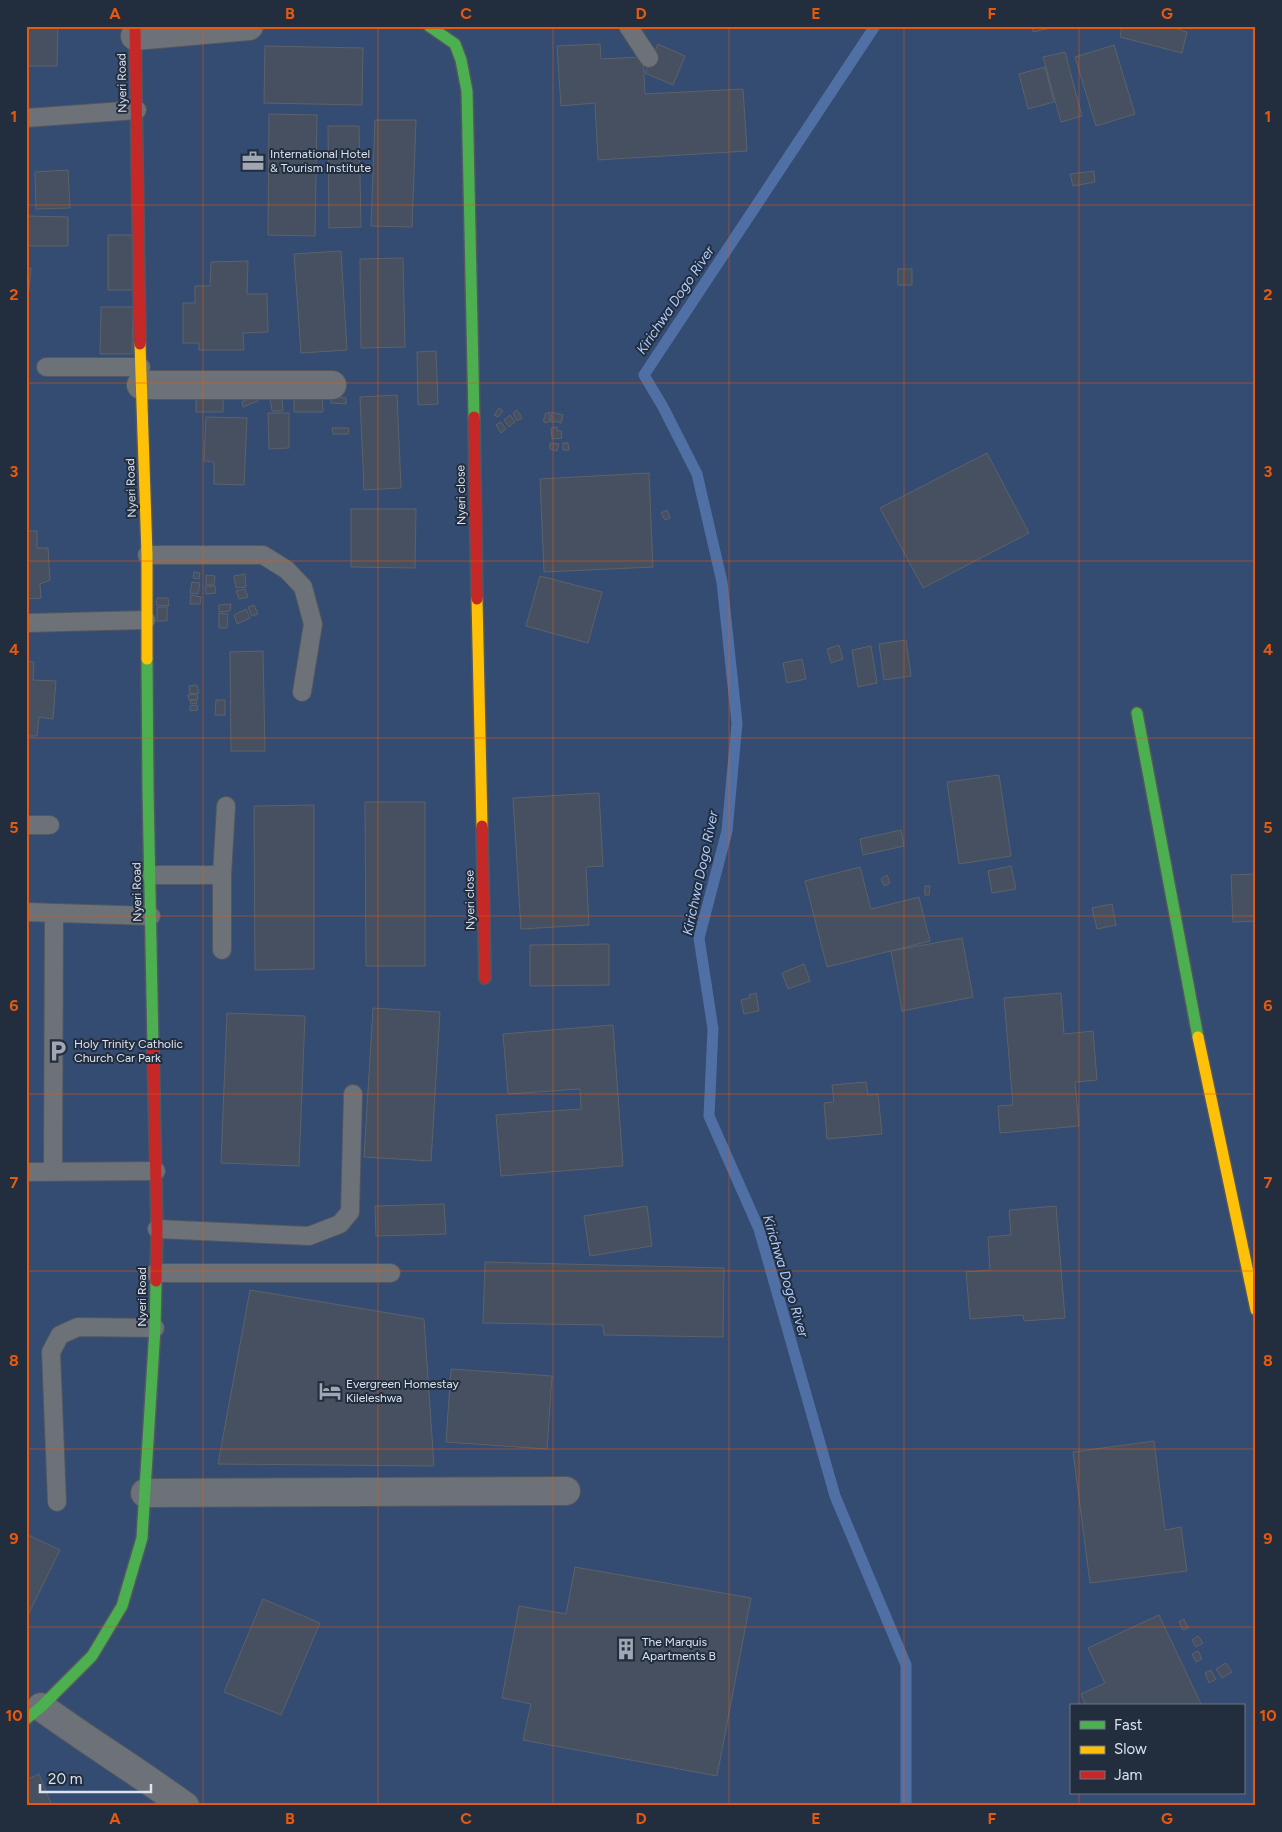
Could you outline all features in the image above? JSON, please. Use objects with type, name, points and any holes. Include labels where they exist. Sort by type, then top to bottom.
[{"type":"street","points":[[135,31],[249,26]]},
{"type":"street","name":"Nyeri close","points":[[429,26],[455,44],[461,60],[466,92],[485,978]]},
{"type":"street","name":"Nyeri Road","points":[[34,1713],[92,1656],[122,1606],[142,1538],[155,1328],[157,1229],[148,790],[147,555],[141,376],[135,31]]},
{"type":"street","points":[[141,376],[332,386]]},
{"type":"street","points":[[1137,714],[1189,997],[1256,1310]]},
{"type":"street","points":[[145,1493],[566,1491]]},
{"type":"street","points":[[34,1713],[90,1743],[147,1778],[185,1806]]},
{"type":"lane","points":[[628,26],[649,58]]},
{"type":"lane","points":[[26,118],[137,110]]},
{"type":"lane","points":[[46,367],[141,376]]},
{"type":"lane","points":[[147,555],[263,555],[287,570],[302,587],[313,624],[302,692]]},
{"type":"lane","points":[[26,623],[146,620]]},
{"type":"lane","points":[[222,950],[222,875],[226,806]]},
{"type":"lane","points":[[26,825],[50,825]]},
{"type":"lane","points":[[151,875],[222,875]]},
{"type":"lane","points":[[26,912],[151,916]]},
{"type":"lane","points":[[53,1172],[54,914]]},
{"type":"lane","points":[[157,1229],[309,1236],[340,1224],[350,1212],[353,1094]]},
{"type":"lane","points":[[26,1172],[156,1171]]},
{"type":"lane","points":[[155,1273],[391,1273]]},
{"type":"lane","points":[[57,1502],[51,1352],[60,1335],[78,1327],[155,1328]]},
{"type":"shaded area","points":[[26,26],[1256,26],[1256,1806],[26,1806]]},
{"type":"building","points":[[26,26],[58,26],[57,66],[26,66]]},
{"type":"building","points":[[1032,26],[1055,26],[1055,27],[1033,32]]},
{"type":"building","points":[[1122,26],[1175,26],[1175,28],[1187,32],[1182,53],[1120,37]]},
{"type":"building","points":[[600,44],[601,59],[643,57],[645,94],[743,89],[747,151],[598,160],[595,103],[561,106],[557,46]]},
{"type":"building","points":[[658,44],[685,56],[673,85],[645,73]]},
{"type":"building","points":[[1114,45],[1135,114],[1096,126],[1075,57]]},
{"type":"building","points":[[265,46],[363,48],[362,105],[264,103]]},
{"type":"building","points":[[1065,52],[1082,116],[1061,122],[1043,57]]},
{"type":"building","points":[[1045,67],[1054,102],[1028,109],[1019,74]]},
{"type":"building","points":[[269,114],[317,115],[315,236],[268,235]]},
{"type":"building","points":[[375,120],[416,120],[412,227],[371,226]]},
{"type":"building","points":[[328,126],[359,126],[361,227],[329,228]]},
{"type":"building","points":[[68,170],[70,208],[36,209],[35,172]]},
{"type":"building","points":[[1094,171],[1095,182],[1073,186],[1070,174]]},
{"type":"building","points":[[27,216],[68,217],[68,246],[26,246]]},
{"type":"building","points":[[108,235],[134,235],[133,290],[108,290]]},
{"type":"building","points":[[341,251],[347,350],[301,353],[294,254]]},
{"type":"building","points":[[403,258],[405,347],[361,348],[360,259]]},
{"type":"building","points":[[248,261],[247,294],[267,294],[268,332],[243,333],[244,350],[199,350],[199,343],[183,343],[183,303],[195,303],[195,286],[210,286],[211,262]]},
{"type":"building","points":[[26,268],[31,268],[26,318]]},
{"type":"building","points":[[898,269],[912,269],[912,285],[898,285]]},
{"type":"building","points":[[101,307],[133,307],[132,354],[100,354]]},
{"type":"building","points":[[436,351],[438,404],[418,405],[417,352]]},
{"type":"building","points":[[294,392],[322,392],[323,412],[294,412]]},
{"type":"building","points":[[255,394],[258,401],[243,407],[242,402],[246,400],[245,398]]},
{"type":"building","points":[[397,395],[401,488],[364,490],[360,397]]},
{"type":"building","points":[[196,397],[223,397],[223,412],[196,412]]},
{"type":"building","points":[[282,397],[283,411],[272,411],[270,398]]},
{"type":"building","points":[[331,397],[346,398],[346,404],[331,403]]},
{"type":"building","points":[[499,408],[503,411],[498,417],[494,415]]},
{"type":"building","points":[[517,410],[522,418],[517,421],[513,413]]},
{"type":"building","points":[[549,412],[550,421],[545,423],[543,419],[545,414]]},
{"type":"building","points":[[551,412],[563,415],[561,423],[554,421],[552,423],[550,419],[552,418]]},
{"type":"building","points":[[268,413],[289,413],[289,448],[269,449]]},
{"type":"building","points":[[510,415],[515,422],[509,427],[504,420]]},
{"type":"building","points":[[206,417],[247,418],[244,485],[214,484],[214,462],[204,461]]},
{"type":"building","points":[[501,422],[506,429],[501,433],[496,425]]},
{"type":"building","points":[[557,427],[557,431],[561,431],[562,438],[552,439],[551,428]]},
{"type":"building","points":[[332,428],[349,428],[348,434],[333,434]]},
{"type":"building","points":[[550,443],[559,444],[557,451],[550,449]]},
{"type":"building","points":[[563,443],[568,443],[569,450],[563,450]]},
{"type":"building","points":[[987,453],[1029,533],[923,588],[880,508]]},
{"type":"building","points":[[649,473],[653,567],[544,572],[540,479]]},
{"type":"building","points":[[351,509],[416,509],[415,568],[351,567]]},
{"type":"building","points":[[667,510],[670,518],[665,520],[661,513]]},
{"type":"building","points":[[26,531],[37,531],[37,548],[48,548],[50,580],[40,584],[41,598],[26,599]]},
{"type":"building","points":[[194,572],[200,573],[199,579],[193,578]]},
{"type":"building","points":[[245,574],[246,587],[236,588],[234,576]]},
{"type":"building","points":[[206,575],[215,576],[214,585],[206,585]]},
{"type":"building","points":[[540,576],[602,592],[588,643],[526,626]]},
{"type":"building","points":[[192,582],[200,583],[198,594],[190,593]]},
{"type":"building","points":[[205,586],[215,586],[216,593],[206,594]]},
{"type":"building","points":[[245,589],[248,597],[239,599],[236,591]]},
{"type":"building","points":[[191,595],[201,597],[200,604],[190,604]]},
{"type":"building","points":[[157,598],[168,598],[169,606],[156,605]]},
{"type":"building","points":[[231,604],[230,611],[219,612],[219,605]]},
{"type":"building","points":[[254,605],[258,614],[252,616],[248,607]]},
{"type":"building","points":[[157,607],[167,607],[167,621],[157,621]]},
{"type":"building","points":[[246,609],[250,618],[237,624],[234,615]]},
{"type":"building","points":[[219,613],[228,614],[227,628],[219,628]]},
{"type":"building","points":[[906,640],[911,676],[884,680],[879,644]]},
{"type":"building","points":[[839,645],[843,659],[831,663],[827,649]]},
{"type":"building","points":[[871,646],[877,683],[858,687],[852,650]]},
{"type":"building","points":[[263,651],[265,751],[231,751],[230,652]]},
{"type":"building","points":[[802,659],[806,679],[787,683],[783,663]]},
{"type":"building","points":[[26,661],[34,662],[33,680],[56,681],[53,719],[39,717],[37,736],[26,736]]},
{"type":"building","points":[[197,685],[199,693],[190,694],[189,686]]},
{"type":"building","points":[[197,694],[198,699],[189,700],[188,695]]},
{"type":"building","points":[[196,699],[197,703],[191,704],[190,701]]},
{"type":"building","points":[[216,700],[225,700],[225,715],[215,715]]},
{"type":"building","points":[[197,705],[198,710],[190,711],[190,706]]},
{"type":"building","points":[[999,775],[1011,856],[959,864],[947,782]]},
{"type":"building","points":[[599,793],[603,866],[586,867],[589,925],[521,929],[513,798]]},
{"type":"building","points":[[365,802],[425,802],[425,966],[366,966]]},
{"type":"building","points":[[314,805],[314,969],[255,970],[254,806]]},
{"type":"building","points":[[901,830],[904,846],[863,855],[860,839]]},
{"type":"building","points":[[1011,866],[1016,889],[992,893],[988,871]]},
{"type":"building","points":[[860,867],[871,909],[919,897],[930,941],[827,967],[805,881]]},
{"type":"building","points":[[1256,874],[1256,921],[1233,922],[1231,875]]},
{"type":"building","points":[[887,875],[890,883],[884,886],[881,879]]},
{"type":"building","points":[[925,886],[930,886],[929,895],[925,895]]},
{"type":"building","points":[[1112,904],[1116,925],[1097,929],[1092,908]]},
{"type":"building","points":[[962,938],[973,997],[902,1011],[891,951]]},
{"type":"building","points":[[609,944],[609,985],[530,986],[530,945]]},
{"type":"building","points":[[804,964],[810,981],[788,989],[782,973]]},
{"type":"building","points":[[756,993],[759,1011],[744,1014],[741,1000],[750,998],[749,995]]},
{"type":"building","points":[[1061,993],[1064,1034],[1093,1031],[1097,1080],[1075,1082],[1079,1126],[1000,1133],[998,1106],[1013,1105],[1004,998]]},
{"type":"building","points":[[373,1008],[440,1012],[431,1161],[364,1157]]},
{"type":"building","points":[[227,1013],[305,1016],[299,1166],[221,1163]]},
{"type":"building","points":[[613,1025],[623,1166],[501,1176],[496,1115],[581,1109],[580,1089],[508,1094],[503,1034]]},
{"type":"building","points":[[866,1082],[868,1095],[878,1094],[882,1134],[827,1139],[824,1103],[834,1102],[832,1085]]},
{"type":"building","points":[[444,1204],[446,1234],[376,1236],[375,1206]]},
{"type":"building","points":[[647,1206],[652,1246],[590,1256],[584,1216]]},
{"type":"building","points":[[1056,1206],[1065,1318],[1024,1321],[1023,1315],[970,1319],[966,1272],[990,1270],[988,1237],[1011,1235],[1009,1210]]},
{"type":"building","points":[[485,1262],[724,1268],[723,1337],[604,1335],[603,1325],[483,1323]]},
{"type":"building","name":"Evergreen Homestay Kileleshwa","points":[[250,1290],[424,1319],[434,1466],[218,1464]]},
{"type":"building","points":[[451,1369],[552,1376],[547,1449],[446,1442]]},
{"type":"building","points":[[1154,1441],[1165,1530],[1181,1527],[1187,1571],[1090,1583],[1073,1452]]},
{"type":"building","points":[[26,1534],[60,1550],[26,1619]]},
{"type":"building","name":"The Marquis Apartments B","points":[[575,1567],[751,1598],[717,1776],[523,1740],[531,1704],[502,1698],[519,1606],[566,1614]]},
{"type":"building","points":[[263,1599],[320,1623],[281,1715],[224,1692]]},
{"type":"building","points":[[1159,1615],[1201,1704],[1085,1704],[1081,1694],[1105,1683],[1088,1648]]},
{"type":"building","points":[[1184,1619],[1188,1628],[1183,1630],[1179,1622]]},
{"type":"building","points":[[1198,1636],[1203,1643],[1196,1647],[1192,1640]]},
{"type":"building","points":[[1198,1651],[1202,1659],[1196,1662],[1192,1654]]},
{"type":"building","points":[[1226,1663],[1232,1672],[1222,1678],[1216,1669]]},
{"type":"building","points":[[1211,1670],[1216,1679],[1209,1683],[1205,1673]]},
{"type":"building","points":[[39,1774],[52,1806],[26,1806],[26,1780]]},
{"type":"waterway","name":"Kirichwa Dogo River","points":[[875,26],[644,375],[663,407],[697,474],[722,582],[737,723],[727,831],[699,938],[713,1029],[709,1116],[759,1229],[835,1496],[906,1665],[906,1806]]},
{"type":"traffic: fast","points":[[429,26],[455,44],[461,60],[467,91],[474,417]]},
{"type":"traffic: fast","points":[[147,659],[153,1046]]},
{"type":"traffic: fast","points":[[1137,713],[1198,1037]]},
{"type":"traffic: fast","points":[[26,1719],[41,1707],[92,1656],[122,1606],[142,1538],[155,1328],[156,1281]]},
{"type":"traffic: slow","points":[[140,344],[147,555],[147,659]]},
{"type":"traffic: slow","points":[[477,599],[482,826]]},
{"type":"traffic: slow","points":[[1198,1037],[1256,1310]]},
{"type":"traffic: jam","points":[[135,26],[140,344]]},
{"type":"traffic: jam","points":[[474,417],[477,599]]},
{"type":"traffic: jam","points":[[482,826],[485,978]]},
{"type":"traffic: jam","points":[[153,1046],[157,1229],[156,1281]]},
{"type":"place","name":"International Hotel & Tourism Institute","points":[[253,161]]},
{"type":"place","name":"Holy Trinity Catholic Church Car Park","points":[[58,1051]]},
{"type":"place","name":"Evergreen Homestay Kileleshwa","points":[[330,1391]]},
{"type":"place","name":"The Marquis Apartments B","points":[[626,1649]]}]
